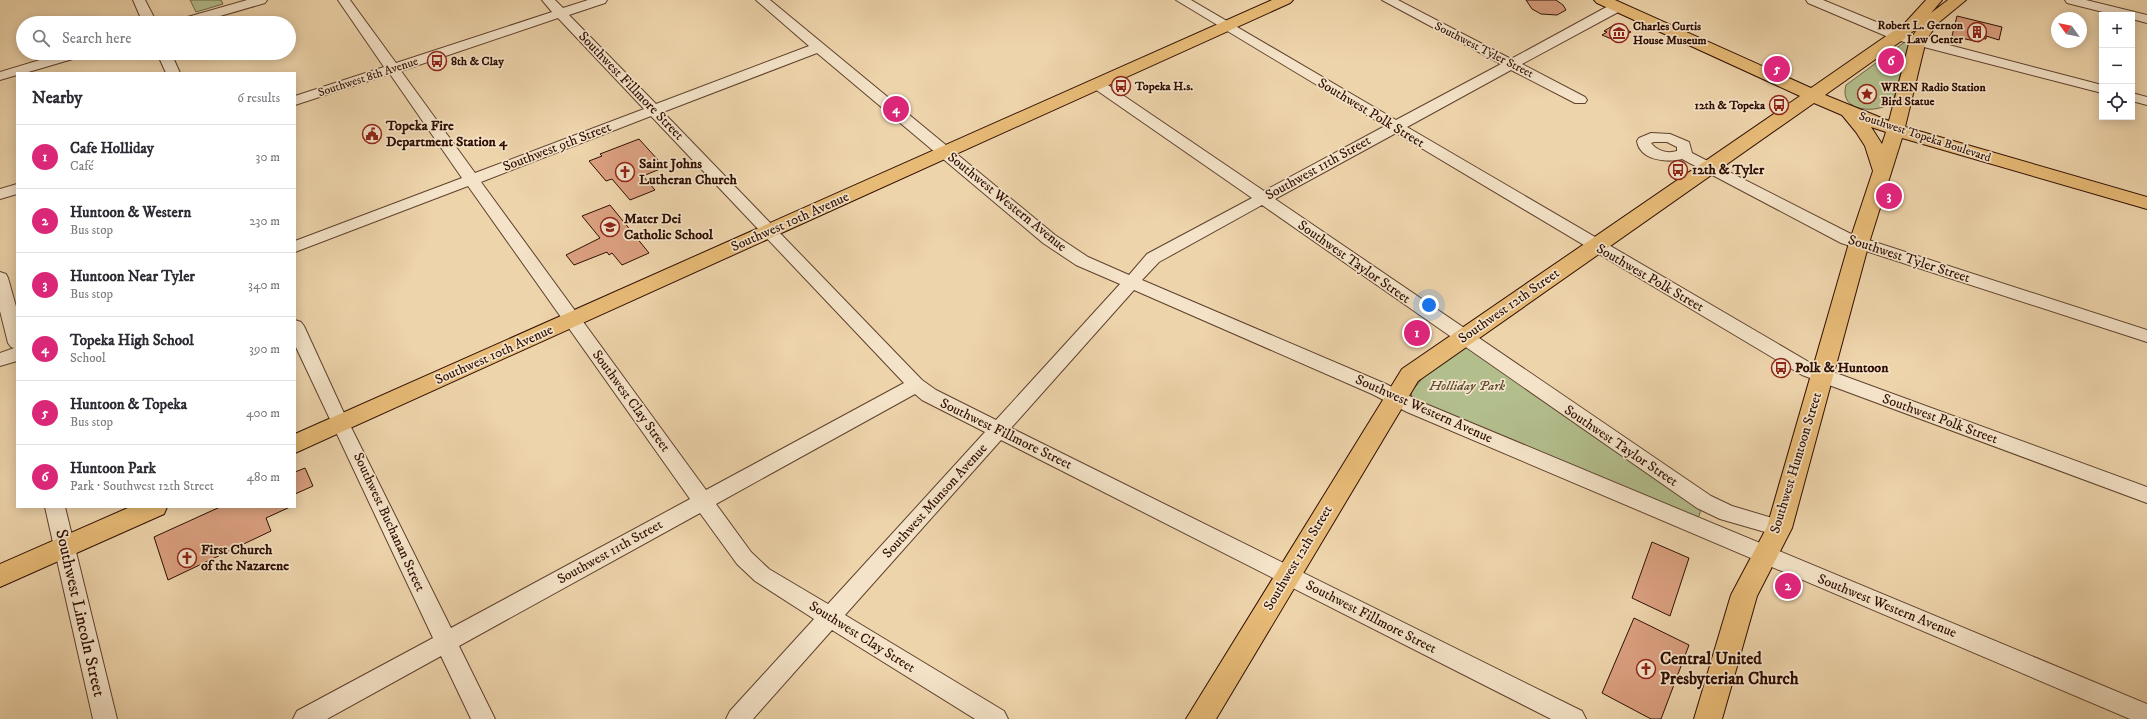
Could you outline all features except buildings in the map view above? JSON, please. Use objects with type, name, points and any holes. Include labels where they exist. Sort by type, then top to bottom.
[{"type":"main road","name":"Southwest 10th Avenue","points":[[296,444],[1285,0]]},
{"type":"main road","name":"Southwest 12th Street","points":[[1200,719],[1410,375],[1898,36],[1911,26],[1934,0]]},
{"type":"main road","points":[[1918,40],[1932,20],[1958,0]]},
{"type":"main road","name":"Southwest Topeka Boulevard","points":[[1610,3],[1812,96],[1896,130],[2147,203]]},
{"type":"main road","points":[[1882,170],[1872,140],[1851,113],[1842,96],[1841,87],[1846,79],[1874,59],[1898,36]]},
{"type":"main road","name":"Southwest Huntoon Street","points":[[1708,719],[1744,595],[1779,528],[1859,243],[1896,130],[1918,40]]},
{"type":"main road","points":[[1779,118],[1800,114],[1882,111],[1891,107],[1904,97]]},
{"type":"main road","points":[[0,576],[153,508]]},
{"type":"street","points":[[139,0],[147,16]]},
{"type":"street","points":[[206,16],[261,0]]},
{"type":"street","name":"Southwest Clay Street","points":[[344,0],[744,558],[754,568],[830,617],[996,719]]},
{"type":"street","name":"Southwest Fillmore Street","points":[[548,0],[916,384],[937,400],[1574,719]]},
{"type":"street","name":"Southwest 8th Avenue","points":[[296,101],[601,0]]},
{"type":"street","name":"Southwest Western Avenue","points":[[762,0],[1049,239],[1070,254],[1397,397],[1404,403],[2147,715]]},
{"type":"street","name":"Southwest Polk Street","points":[[1182,0],[1808,370],[2147,495]]},
{"type":"street","name":"Southwest Tyler Street","points":[[1388,0],[1580,100]]},
{"type":"street","points":[[1812,0],[1898,36],[2099,88]]},
{"type":"street","points":[[2071,0],[2147,18]]},
{"type":"street","name":"Southwest 11th Street","points":[[1132,282],[1147,264],[1160,254],[1510,63],[1610,3]]},
{"type":"street","name":"Southwest 9th Street","points":[[296,247],[819,47]]},
{"type":"street","points":[[0,76],[54,60]]},
{"type":"street","points":[[167,60],[173,72]]},
{"type":"street","name":"Southwest Taylor Street","points":[[1097,84],[1463,338],[1704,502],[1727,513],[1779,528]]},
{"type":"street","points":[[2135,98],[2147,100]]},
{"type":"street","name":"Southwest Tyler Street","points":[[1683,154],[1847,239],[2147,336]]},
{"type":"street","points":[[0,194],[16,189]]},
{"type":"street","points":[[0,202],[16,198]]},
{"type":"street","points":[[0,278],[16,339]]},
{"type":"street","name":"Southwest Munson Avenue","points":[[738,719],[1132,282]]},
{"type":"street","name":"Southwest Buchanan Street","points":[[296,328],[483,719]]},
{"type":"street","points":[[0,360],[16,354]]},
{"type":"street","name":"Southwest 11th Street","points":[[305,719],[916,384]]},
{"type":"street","name":"Southwest Lincoln Street","points":[[55,508],[105,719]]},
{"type":"green space","points":[[190,0],[221,0],[223,4],[196,12]]},
{"type":"green space","points":[[1906,41],[1909,42],[1893,102],[1886,106],[1869,109],[1853,106],[1848,101],[1845,94],[1846,85]]},
{"type":"green space","name":"Holliday Park","points":[[1466,346],[1701,509],[1699,516],[1697,518],[1412,398],[1411,392],[1425,375]]},
{"type":"place","name":"Robert L. Gernon Law Center","points":[[1977,32]]},
{"type":"place","name":"Charles Curtis House Museum","points":[[1619,33]]},
{"type":"place","name":"8th & Clay","points":[[437,61]]},
{"type":"place","name":"Huntoon Park","points":[[1891,61]]},
{"type":"place","name":"Huntoon & Topeka","points":[[1777,69]]},
{"type":"place","name":"Topeka H.s.","points":[[1121,86]]},
{"type":"place","name":"WREN Radio Station Bird Statue","points":[[1867,94]]},
{"type":"place","name":"12th & Topeka","points":[[1779,105]]},
{"type":"place","name":"Topeka High School","points":[[896,109]]},
{"type":"place","name":"Topeka Fire Department Station 4","points":[[372,134]]},
{"type":"place","name":"12th & Tyler","points":[[1678,170]]},
{"type":"place","name":"Saint Johns Lutheran Church","points":[[625,172]]},
{"type":"place","name":"Huntoon Near Tyler","points":[[1889,196]]},
{"type":"place","name":"Mater Dei Catholic School","points":[[610,227]]},
{"type":"place","name":"Cafe Holliday","points":[[1417,333]]},
{"type":"place","name":"Polk & Huntoon","points":[[1781,368]]},
{"type":"place","name":"First Church of the Nazarene","points":[[187,558]]},
{"type":"place","name":"Huntoon & Western","points":[[1788,586]]},
{"type":"place","name":"Central United Presbyterian Church","points":[[1646,669]]}]
